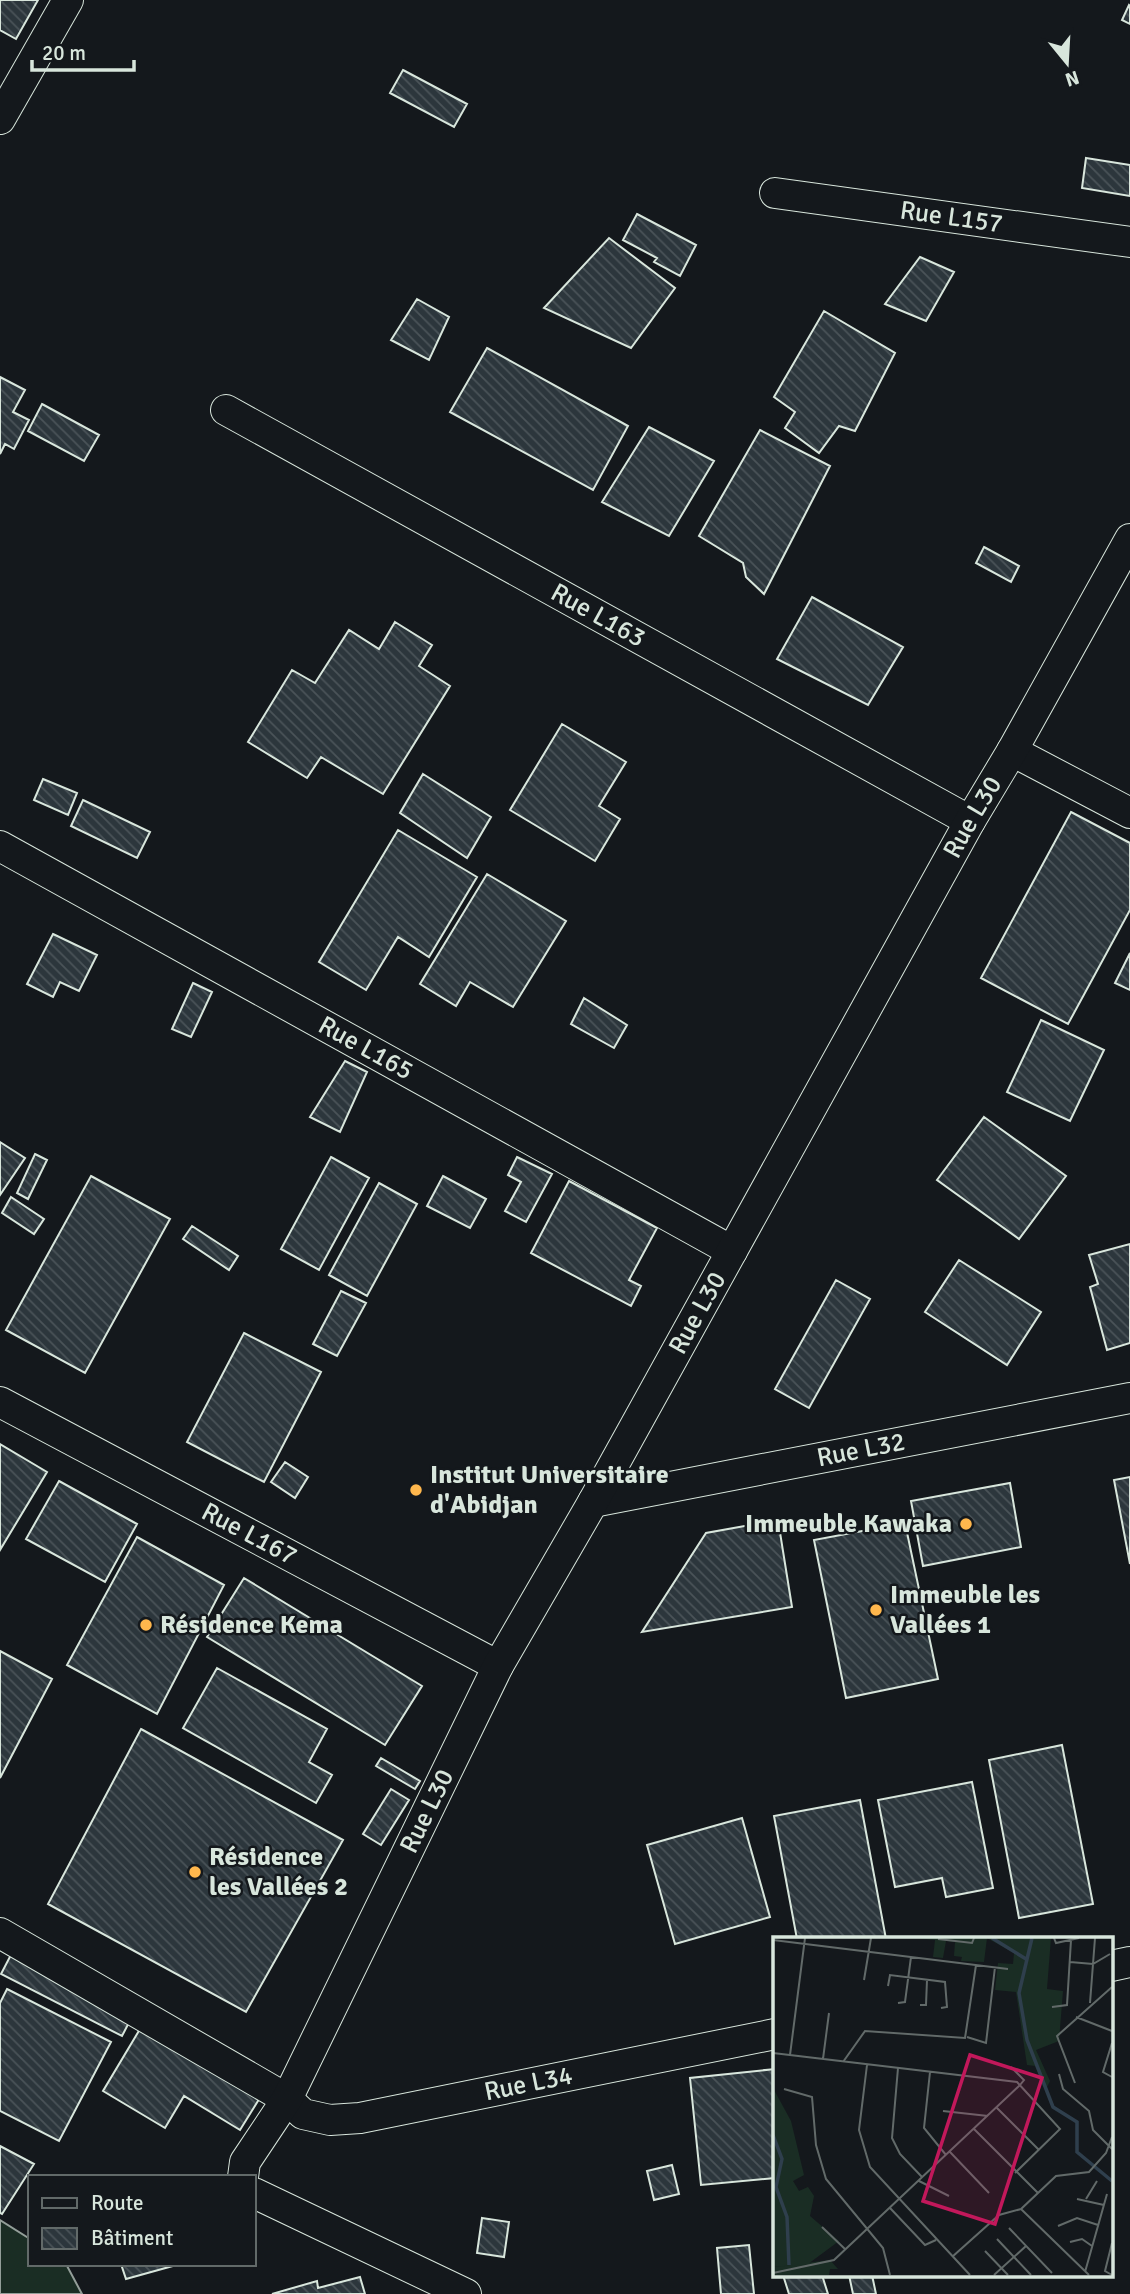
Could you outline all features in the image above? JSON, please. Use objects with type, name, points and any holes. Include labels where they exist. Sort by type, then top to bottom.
[{"type":"street","points":[[0,119],[68,0]]},
{"type":"street","name":"Rue L157","points":[[775,193],[1130,242]]},
{"type":"street","name":"Rue L163","points":[[226,410],[970,821]]},
{"type":"street","name":"Rue L30","points":[[243,2175],[246,2162],[287,2099],[498,1666],[593,1502],[970,821],[1130,539]]},
{"type":"street","points":[[1012,751],[1130,813]]},
{"type":"street","name":"Rue L165","points":[[0,846],[732,1251]]},
{"type":"street","name":"Rue L32","points":[[593,1502],[1130,1398]]},
{"type":"street","name":"Rue L167","points":[[0,1402],[498,1666]]},
{"type":"street","name":"Rue L34","points":[[0,1933],[287,2099],[303,2114],[330,2120],[360,2118],[773,2034]]},
{"type":"street","points":[[1112,1966],[1130,1962]]},
{"type":"street","points":[[256,2194],[466,2294]]},
{"type":"green space","points":[[0,2220],[28,2238],[28,2266],[67,2266],[82,2294],[0,2294]]},
{"type":"building","points":[[0,0],[38,0],[16,39],[0,30]]},
{"type":"building","points":[[1130,6],[1130,24],[1122,20]]},
{"type":"building","points":[[403,70],[467,104],[454,127],[390,93]]},
{"type":"building","points":[[1086,158],[1130,165],[1130,196],[1082,188]]},
{"type":"building","points":[[637,214],[696,245],[680,276],[654,262],[657,258],[623,240]]},
{"type":"building","points":[[609,238],[675,288],[631,348],[544,308]]},
{"type":"building","points":[[920,257],[954,272],[926,321],[885,304]]},
{"type":"building","points":[[417,299],[449,317],[429,360],[391,340]]},
{"type":"building","points":[[824,311],[895,353],[855,431],[839,426],[819,453],[785,428],[795,412],[774,397]]},
{"type":"building","points":[[487,348],[628,426],[593,490],[450,412]]},
{"type":"building","points":[[0,377],[25,390],[13,412],[29,420],[14,449],[5,444],[0,454]]},
{"type":"building","points":[[42,404],[99,435],[84,461],[28,431]]},
{"type":"building","points":[[649,427],[714,461],[669,536],[602,502]]},
{"type":"building","points":[[760,430],[830,466],[764,594],[746,577],[743,563],[699,536]]},
{"type":"building","points":[[984,547],[1019,566],[1011,582],[976,563]]},
{"type":"building","points":[[812,597],[903,647],[868,705],[777,659]]},
{"type":"building","points":[[395,622],[432,645],[419,666],[450,686],[383,794],[321,757],[307,778],[248,742],[292,670],[315,683],[349,630],[379,649]]},
{"type":"building","points":[[562,724],[626,762],[599,806],[620,819],[595,861],[510,810]]},
{"type":"building","points":[[423,774],[491,817],[467,858],[400,813]]},
{"type":"building","points":[[43,779],[77,793],[68,815],[34,800]]},
{"type":"building","points":[[83,800],[150,832],[137,858],[71,826]]},
{"type":"building","points":[[1071,812],[1130,843],[1130,910],[1068,1024],[981,978]]},
{"type":"building","points":[[398,830],[477,877],[429,957],[398,937],[366,990],[319,962]]},
{"type":"building","points":[[487,874],[566,921],[513,1007],[470,982],[456,1006],[420,984]]},
{"type":"building","points":[[53,934],[97,955],[79,991],[60,982],[53,997],[27,984]]},
{"type":"building","points":[[1130,953],[1130,990],[1115,983]]},
{"type":"building","points":[[193,983],[212,992],[191,1037],[172,1029]]},
{"type":"building","points":[[584,998],[627,1025],[614,1048],[571,1024]]},
{"type":"building","points":[[1041,1020],[1104,1050],[1070,1121],[1007,1092]]},
{"type":"building","points":[[345,1061],[367,1072],[340,1132],[310,1117]]},
{"type":"building","points":[[984,1117],[1066,1176],[1019,1239],[937,1180]]},
{"type":"building","points":[[0,1142],[25,1158],[0,1195]]},
{"type":"building","points":[[35,1154],[47,1160],[28,1199],[17,1193]]},
{"type":"building","points":[[331,1157],[369,1178],[319,1270],[281,1249]]},
{"type":"building","points":[[517,1157],[552,1174],[526,1222],[505,1211],[521,1182],[508,1175]]},
{"type":"building","points":[[91,1176],[170,1219],[85,1373],[6,1330]]},
{"type":"building","points":[[443,1176],[486,1199],[470,1228],[427,1206]]},
{"type":"building","points":[[569,1181],[657,1228],[629,1280],[641,1286],[631,1306],[531,1253]]},
{"type":"building","points":[[379,1183],[417,1204],[367,1296],[329,1275]]},
{"type":"building","points":[[11,1197],[44,1219],[34,1234],[2,1213]]},
{"type":"building","points":[[192,1226],[238,1256],[229,1270],[183,1239]]},
{"type":"building","points":[[1130,1244],[1130,1343],[1107,1350],[1090,1287],[1098,1284],[1089,1255]]},
{"type":"building","points":[[959,1260],[1041,1312],[1007,1365],[925,1312]]},
{"type":"building","points":[[836,1280],[870,1299],[809,1408],[775,1389]]},
{"type":"building","points":[[341,1291],[366,1303],[337,1356],[313,1344]]},
{"type":"building","points":[[244,1333],[321,1372],[264,1482],[187,1442]]},
{"type":"building","points":[[0,1444],[47,1472],[0,1550]]},
{"type":"building","points":[[285,1462],[308,1477],[295,1498],[271,1482]]},
{"type":"building","points":[[1130,1477],[1130,1564],[1114,1480]]},
{"type":"building","points":[[59,1481],[137,1524],[105,1582],[26,1539]]},
{"type":"building","name":"Immeuble Kawaka","points":[[1010,1483],[1021,1547],[923,1566],[911,1501]]},
{"type":"building","points":[[778,1520],[792,1607],[642,1632],[706,1533]]},
{"type":"building","name":"Immeuble les Vallées 1","points":[[905,1523],[938,1679],[846,1698],[814,1540]]},
{"type":"building","name":"Résidence Kema","points":[[137,1537],[224,1585],[157,1714],[67,1665]]},
{"type":"building","points":[[244,1578],[422,1686],[385,1745],[207,1637]]},
{"type":"building","points":[[0,1651],[52,1679],[0,1778]]},
{"type":"building","points":[[217,1668],[327,1729],[309,1762],[332,1775],[316,1803],[183,1728]]},
{"type":"building","name":"Résidence les Vallées 2","points":[[141,1729],[343,1840],[246,2012],[48,1904]]},
{"type":"building","points":[[1062,1745],[1093,1904],[1019,1918],[989,1760]]},
{"type":"building","points":[[381,1758],[420,1781],[415,1789],[376,1766]]},
{"type":"building","points":[[972,1782],[993,1888],[946,1897],[942,1878],[895,1887],[878,1800]]},
{"type":"building","points":[[391,1789],[409,1800],[381,1845],[363,1834]]},
{"type":"building","points":[[860,1800],[886,1937],[797,1937],[774,1816]]},
{"type":"building","points":[[742,1818],[770,1917],[675,1944],[647,1845]]},
{"type":"building","points":[[15,1947],[136,2009],[122,2036],[1,1974]]},
{"type":"building","points":[[7,1989],[111,2042],[59,2141],[0,2111],[0,2003]]},
{"type":"building","points":[[143,2024],[261,2096],[240,2130],[184,2096],[165,2128],[103,2091]]},
{"type":"building","points":[[773,2069],[773,2178],[701,2185],[690,2078]]},
{"type":"building","points":[[0,2146],[34,2164],[2,2214],[0,2213]]},
{"type":"building","points":[[672,2165],[679,2194],[654,2200],[647,2171]]},
{"type":"building","points":[[482,2218],[509,2222],[504,2257],[477,2253]]},
{"type":"building","points":[[749,2245],[754,2294],[721,2294],[717,2248]]},
{"type":"building","points":[[122,2266],[173,2266],[126,2279]]},
{"type":"building","points":[[783,2276],[822,2276],[828,2294],[789,2294]]},
{"type":"building","points":[[849,2276],[872,2276],[876,2294],[853,2294]]},
{"type":"building","points":[[360,2277],[365,2294],[272,2294],[317,2281],[318,2288]]},
{"type":"place","name":"Institut Universitaire d'Abidjan","points":[[416,1490]]},
{"type":"place","name":"Immeuble Kawaka","points":[[966,1524]]},
{"type":"place","name":"Immeuble les Vallées 1","points":[[876,1610]]},
{"type":"place","name":"Résidence Kema","points":[[146,1625]]},
{"type":"place","name":"Résidence les Vallées 2","points":[[195,1872]]}]
